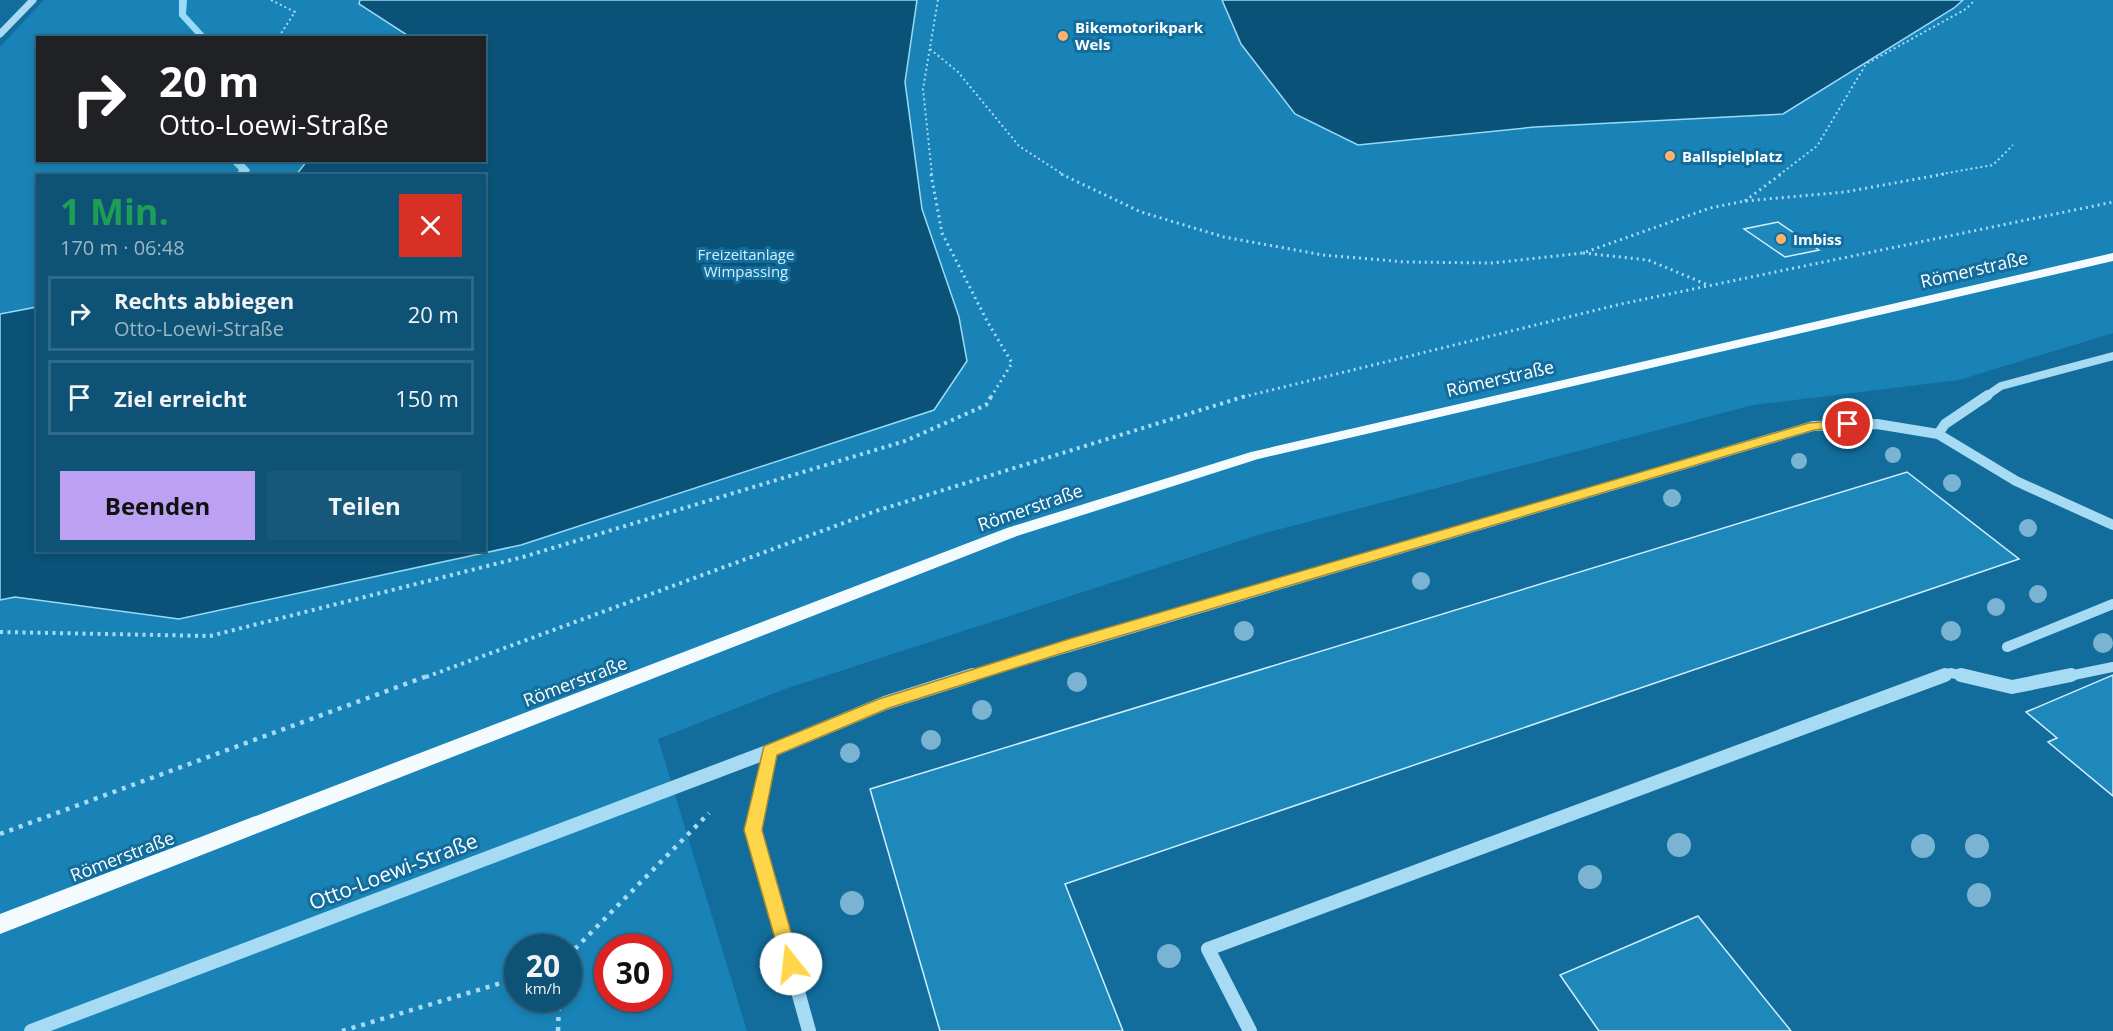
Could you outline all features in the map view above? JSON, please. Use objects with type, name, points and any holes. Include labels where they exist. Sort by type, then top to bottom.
[{"type":"main road","name":"Römerstraße","points":[[0,924],[1012,532],[1245,458],[2113,257]]},
{"type":"street","points":[[0,34],[33,0]]},
{"type":"street","points":[[1938,434],[1945,424],[2001,386],[2113,356]]},
{"type":"street","name":"Otto-Loewi-Straße","points":[[31,1031],[770,751],[885,703],[1069,645],[1813,426],[1876,424],[1938,434],[2016,481],[2113,525]]},
{"type":"street","points":[[2007,647],[2113,604]]},
{"type":"street","points":[[1250,1031],[1208,949],[1951,673],[2012,687],[2113,667]]},
{"type":"street","points":[[770,751],[753,830],[809,1031]]},
{"type":"path","points":[[271,0],[295,12],[279,36]]},
{"type":"path","points":[[0,632],[210,636],[545,550],[905,441],[986,405],[1012,363],[987,321],[942,233],[928,156],[923,89],[938,0]]},
{"type":"path","points":[[1745,201],[1817,146],[1866,64],[1966,9],[1976,0]]},
{"type":"path","points":[[929,48],[958,72],[1019,146],[1069,179],[1141,212],[1224,237],[1323,255],[1405,262],[1493,263],[1583,253],[1648,260],[1710,286]]},
{"type":"path","points":[[1583,253],[1710,208],[1745,201],[1845,192],[1993,165],[2013,145]]},
{"type":"path","points":[[0,834],[876,511],[1225,401],[1621,304],[2113,202]]},
{"type":"path","points":[[582,942],[711,811]]},
{"type":"path","points":[[342,1031],[504,982]]},
{"type":"path","points":[[558,1031],[559,1012]]},
{"type":"green space","name":"Freizeitanlage Wimpassing","points":[[44,0],[2113,0],[2113,333],[1959,380],[1753,405],[1258,535],[785,689],[658,739],[747,1031],[0,1031],[0,47]]},
{"type":"shaded area","points":[[360,0],[917,0],[905,82],[922,209],[959,317],[967,361],[934,410],[521,545],[179,619],[15,597],[0,600],[0,314],[36,307],[36,552],[486,552],[486,174],[297,174],[306,162],[486,162],[486,36],[408,36],[359,4]]},
{"type":"shaded area","points":[[1222,0],[1963,0],[1954,8],[1783,114],[1535,127],[1358,145],[1295,114],[1241,44]]},
{"type":"building","name":"Imbiss","points":[[1778,222],[1819,250],[1785,257],[1744,229]]},
{"type":"building","points":[[1907,472],[2019,559],[1065,884],[1123,1031],[940,1031],[870,789]]},
{"type":"building","points":[[2113,675],[2113,796],[2048,742],[2057,738],[2026,712]]},
{"type":"building","points":[[1698,916],[1791,1031],[1599,1031],[1560,975]]},
{"type":"waterway","points":[[183,0],[182,14],[202,36]]},
{"type":"waterway","points":[[236,162],[245,170],[242,174]]},
{"type":"place","name":"Bikemotorikpark Wels","points":[[1063,36]]},
{"type":"place","name":"Ballspielplatz","points":[[1670,156]]},
{"type":"place","name":"Imbiss","points":[[1781,239]]},
{"type":"route","points":[[791,964],[753,830],[770,751],[885,703],[1069,645],[1813,426],[1848,424]]}]
